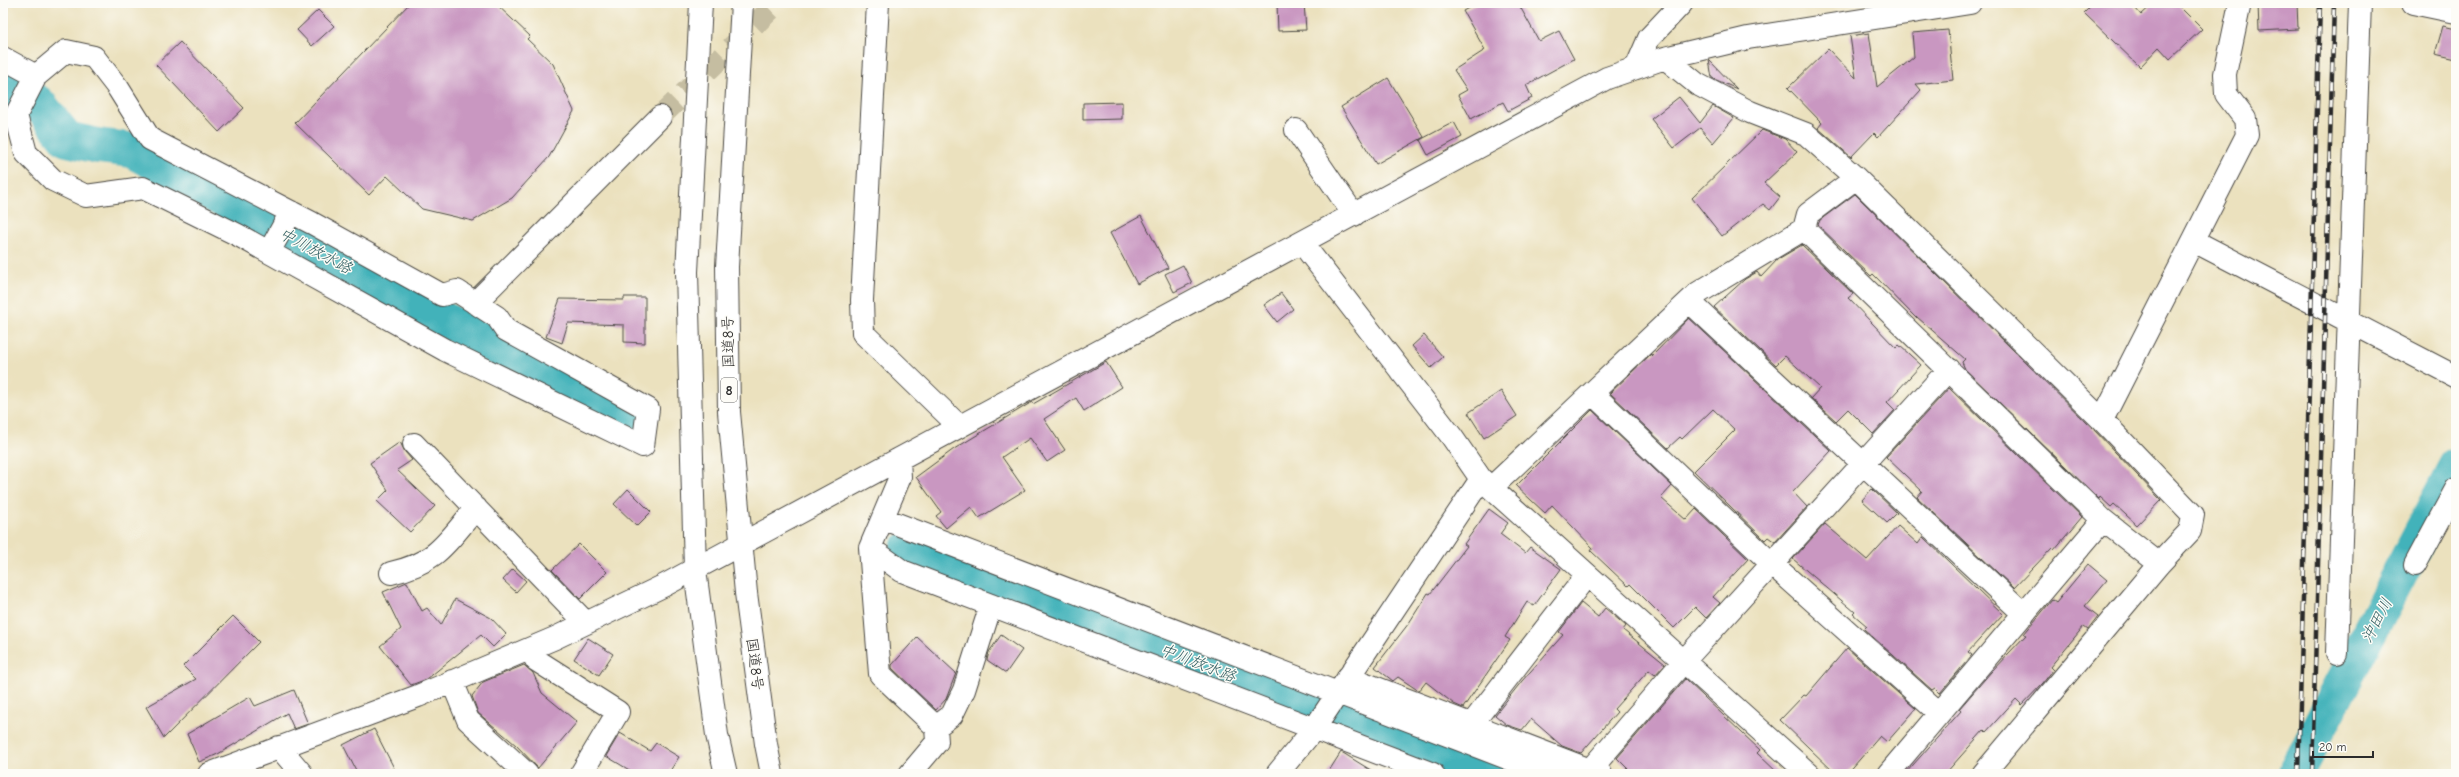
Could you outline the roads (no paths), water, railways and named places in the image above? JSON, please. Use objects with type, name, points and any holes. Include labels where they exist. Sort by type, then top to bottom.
[{"type":"main road","points":[[701,3],[687,272],[695,570],[717,735],[726,774]]},
{"type":"main road","name":"国道8号","points":[[742,3],[727,267],[729,412],[746,593],[766,744],[772,774]]},
{"type":"main road","points":[[878,3],[862,300],[863,332],[960,426]]},
{"type":"main road","points":[[1636,68],[1648,38],[1682,3]]},
{"type":"main road","points":[[209,774],[452,681],[530,649],[695,570],[1607,78],[1665,58],[1748,38],[1970,3]]},
{"type":"main road","points":[[2102,420],[2247,135],[2245,119],[2226,94],[2225,74],[2240,3]]},
{"type":"main road","points":[[2336,653],[2350,322],[2360,3]]},
{"type":"main road","points":[[2413,3],[2456,12]]},
{"type":"main road","points":[[66,51],[94,57],[118,88],[150,139],[442,295],[457,291],[497,317],[506,330],[648,409],[643,446],[445,350],[269,251],[143,188],[86,196],[53,180],[26,153],[9,111],[36,76],[66,51]]},
{"type":"main road","points":[[3,58],[36,76]]},
{"type":"main road","points":[[1665,58],[1697,84],[1750,112],[1806,134],[1856,178],[2102,420],[2193,515],[2190,531],[2159,564],[1982,774]]},
{"type":"main road","points":[[475,303],[660,117]]},
{"type":"main road","points":[[1296,130],[1354,215]]},
{"type":"main road","points":[[1277,774],[1296,764],[1316,726],[1339,691],[1486,483],[1593,394],[1698,293],[1804,229],[1808,214],[1856,178]]},
{"type":"main road","points":[[269,251],[290,213]]},
{"type":"main road","points":[[1804,229],[2103,520],[2159,564]]},
{"type":"main road","points":[[2194,241],[2456,377]]},
{"type":"main road","points":[[1302,243],[1486,483],[1809,774]]},
{"type":"main road","points":[[1690,302],[2024,614]]},
{"type":"main road","points":[[1339,691],[1471,725],[1595,772],[1683,662],[1949,369]]},
{"type":"main road","points":[[1593,394],[1772,564],[1939,713]]},
{"type":"main road","points":[[414,444],[586,623]]},
{"type":"main road","points":[[899,459],[900,477],[884,519],[870,548],[880,674],[936,727],[936,742],[910,774]]},
{"type":"main road","points":[[2415,565],[2456,489]]},
{"type":"main road","points":[[391,573],[414,568],[434,557],[476,508]]},
{"type":"main road","points":[[884,519],[1339,691],[1549,774]]},
{"type":"main road","points":[[1888,774],[2103,520]]},
{"type":"main road","points":[[870,548],[902,571],[1316,726],[1433,774]]},
{"type":"main road","points":[[1471,725],[1587,575]]},
{"type":"main road","points":[[936,727],[952,715],[964,690],[990,605]]},
{"type":"main road","points":[[530,649],[536,660],[618,712],[580,774]]},
{"type":"main road","points":[[452,681],[468,720],[527,774]]},
{"type":"main road","points":[[279,747],[302,774]]},
{"type":"waterway","name":"中川放水路","points":[[3,84],[38,103],[67,139],[98,146],[131,150],[633,422]]},
{"type":"waterway","name":"沖田川","points":[[2295,774],[2456,466]]},
{"type":"waterway","name":"中川放水路","points":[[907,550],[1489,774]]},
{"type":"tunnel","points":[[660,117],[777,3]]},
{"type":"railway","points":[[2298,774],[2320,3]]},
{"type":"railway","points":[[2312,774],[2334,3]]}]
